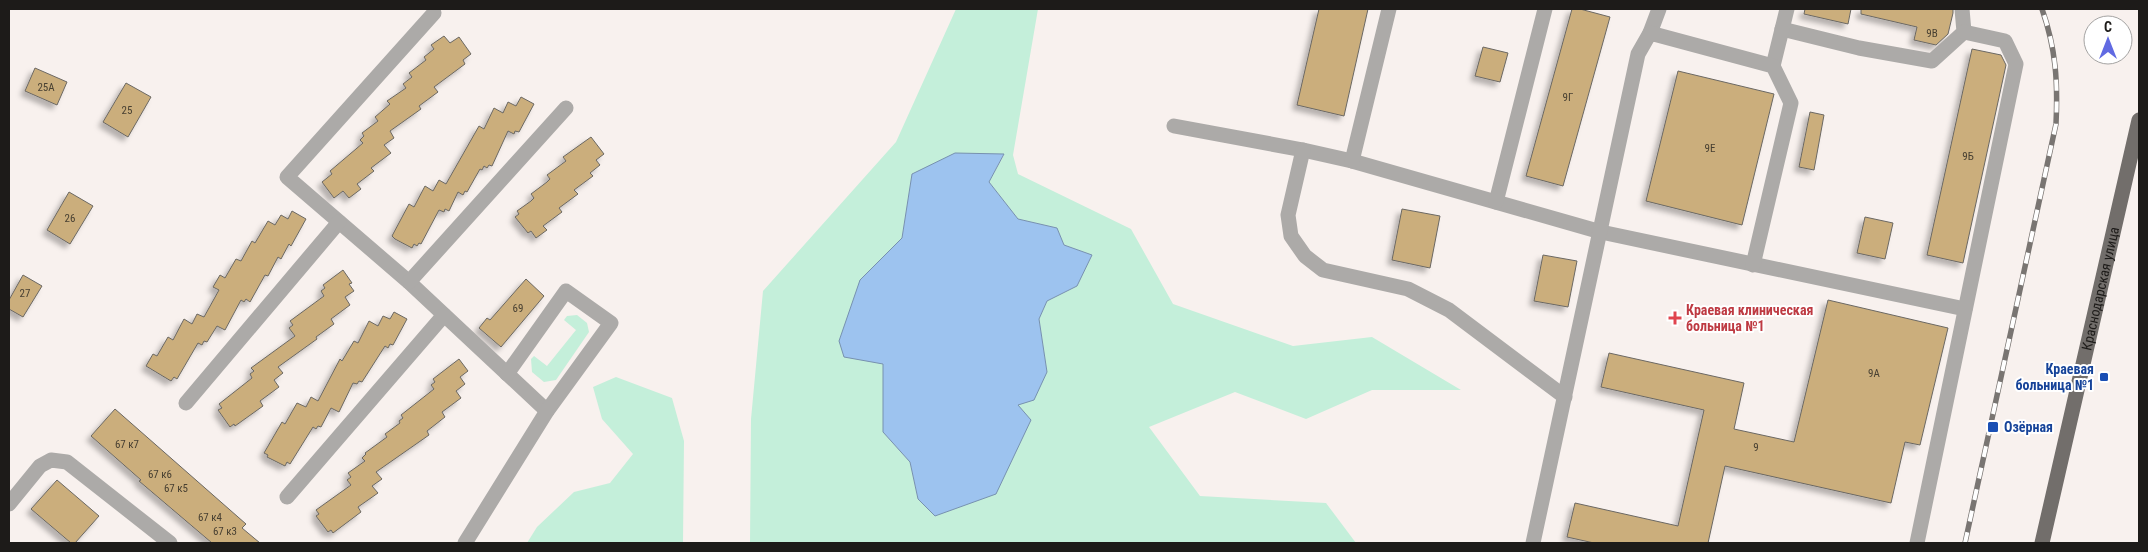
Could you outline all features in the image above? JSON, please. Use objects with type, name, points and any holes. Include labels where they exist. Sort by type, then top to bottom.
[{"type":"main road","name":"Краснодарская улица","points":[[2042,543],[2139,120]]},
{"type":"lane","points":[[1352,161],[1389,9]]},
{"type":"lane","points":[[1496,202],[1544,9]]},
{"type":"lane","points":[[1533,543],[1638,54],[1650,34],[1658,9]]},
{"type":"lane","points":[[1753,265],[1791,103],[1773,66],[1787,9]]},
{"type":"lane","points":[[1962,9],[1964,32]]},
{"type":"lane","points":[[434,13],[287,177],[409,282],[547,411]]},
{"type":"lane","points":[[1782,28],[1859,48],[1932,61],[1964,32]]},
{"type":"lane","points":[[1917,543],[2016,64],[2005,41],[1964,32]]},
{"type":"lane","points":[[1650,34],[1773,66]]},
{"type":"lane","points":[[409,282],[566,108]]},
{"type":"lane","points":[[1174,126],[1352,161],[1601,232],[1965,310]]},
{"type":"lane","points":[[1303,150],[1288,215],[1291,236],[1305,256],[1323,270],[1408,289],[1448,310],[1565,397]]},
{"type":"lane","points":[[186,403],[340,222]]},
{"type":"lane","points":[[465,543],[547,411],[611,323],[566,291],[507,374]]},
{"type":"lane","points":[[287,497],[444,315]]},
{"type":"lane","points":[[9,504],[40,466],[51,460],[67,462],[170,543]]},
{"type":"green space","points":[[956,9],[1038,9],[1013,155],[1018,174],[1131,229],[1173,304],[1293,346],[1372,337],[1461,390],[1372,390],[1306,419],[1235,392],[1149,427],[1200,496],[1326,503],[1356,543],[750,543],[751,419],[763,291],[896,142]],"holes":[[[1004,155],[989,182],[1018,219],[1057,228],[1064,245],[1092,255],[1077,286],[1047,301],[1039,319],[1047,372],[1018,405],[918,500],[910,462],[883,432],[883,364],[860,280],[902,238],[912,174]]]},
{"type":"green space","points":[[577,315],[587,323],[589,332],[556,380],[544,382],[532,372],[531,359],[534,356],[547,366],[576,330],[564,320],[567,316]]},
{"type":"green space","points":[[616,377],[672,398],[684,441],[683,543],[527,543],[537,527],[574,492],[610,483],[633,454],[602,419],[593,387]]},
{"type":"water","points":[[955,153],[1004,154],[989,182],[1018,219],[1057,228],[1064,245],[1092,255],[1077,286],[1047,301],[1039,319],[1047,372],[1034,400],[1018,405],[1031,420],[996,494],[935,516],[918,499],[910,462],[883,432],[883,364],[844,357],[839,341],[860,280],[902,238],[912,174]]},
{"type":"building","points":[[1319,9],[1368,9],[1344,116],[1297,105]]},
{"type":"building","points":[[1572,9],[1580,9],[1610,17],[1563,186],[1526,176]]},
{"type":"building","points":[[1805,9],[1851,9],[1848,24],[1804,14]]},
{"type":"building","points":[[1861,9],[1953,9],[1953,13],[1948,34],[1936,45],[1914,40],[1917,27],[1861,14]]},
{"type":"building","points":[[444,36],[450,43],[459,37],[471,54],[463,60],[465,64],[434,87],[438,92],[419,106],[421,109],[390,131],[394,138],[384,145],[391,153],[371,168],[374,171],[357,184],[361,189],[349,198],[343,191],[334,198],[322,182],[332,174],[330,171],[363,143],[360,140],[364,136],[362,133],[378,121],[375,117],[390,104],[387,101],[406,88],[403,84],[412,77],[409,73],[426,60],[424,57],[434,49],[431,45]]},
{"type":"building","points":[[1483,47],[1508,53],[1500,82],[1475,76]]},
{"type":"building","points":[[1972,49],[2001,55],[2006,65],[1963,263],[1927,255]]},
{"type":"building","points":[[35,68],[67,82],[57,105],[25,91]]},
{"type":"building","points":[[1678,71],[1774,94],[1742,225],[1646,201]]},
{"type":"building","points":[[126,83],[151,97],[128,137],[103,122]]},
{"type":"building","points":[[521,97],[534,104],[519,132],[515,131],[514,134],[508,131],[492,166],[489,165],[487,168],[484,166],[482,170],[480,169],[467,192],[465,191],[463,195],[458,192],[449,211],[445,209],[444,212],[439,210],[421,244],[419,243],[417,246],[414,244],[412,248],[395,239],[392,236],[409,204],[414,207],[425,186],[433,191],[439,180],[446,184],[479,126],[484,129],[494,108],[503,113],[508,102],[516,106]]},
{"type":"building","points":[[1810,112],[1824,115],[1814,170],[1799,167]]},
{"type":"building","points":[[591,137],[604,154],[596,160],[600,165],[590,173],[593,176],[574,190],[578,194],[559,208],[562,212],[543,226],[547,230],[536,238],[531,231],[528,233],[515,217],[519,214],[517,211],[531,201],[534,198],[531,194],[550,179],[547,175],[566,161],[563,157]]},
{"type":"building","points":[[69,192],[93,206],[70,244],[47,230]]},
{"type":"building","points":[[1402,209],[1440,216],[1430,268],[1392,260]]},
{"type":"building","points":[[292,211],[306,219],[291,246],[289,244],[281,259],[278,257],[268,276],[265,275],[250,302],[246,299],[244,302],[241,300],[225,330],[217,326],[207,342],[204,341],[202,345],[198,343],[177,379],[174,377],[171,381],[146,366],[153,354],[157,356],[168,337],[173,340],[184,319],[192,324],[197,314],[204,317],[219,290],[213,287],[220,275],[225,278],[236,259],[241,261],[252,241],[255,243],[268,221],[275,225],[281,215],[288,219]]},
{"type":"building","points":[[1865,217],[1893,223],[1885,259],[1857,253]]},
{"type":"building","points":[[1543,255],[1577,261],[1568,307],[1534,301]]},
{"type":"building","points":[[343,270],[352,283],[349,284],[354,291],[345,297],[350,305],[331,319],[334,324],[316,337],[317,339],[278,367],[283,373],[274,380],[279,387],[260,401],[263,406],[235,426],[234,424],[230,427],[218,410],[222,408],[219,404],[252,378],[250,374],[254,371],[251,368],[295,336],[289,328],[293,325],[290,321],[324,296],[321,291],[325,288],[323,285]]},
{"type":"building","points":[[23,275],[42,286],[23,317],[9,309],[9,300]]},
{"type":"building","points":[[526,279],[544,296],[501,347],[479,328],[487,318],[490,320]]},
{"type":"building","points":[[1828,300],[1948,328],[1920,445],[1905,442],[1891,503],[1725,466],[1708,543],[1594,543],[1567,537],[1575,503],[1678,526],[1704,410],[1601,387],[1609,353],[1744,383],[1734,429],[1794,442]]},
{"type":"building","points":[[394,312],[407,319],[393,345],[390,344],[388,348],[385,346],[362,382],[353,383],[339,412],[331,408],[321,427],[318,426],[316,429],[313,427],[290,464],[287,462],[285,466],[267,457],[268,455],[264,453],[282,422],[285,424],[297,403],[306,407],[311,397],[318,401],[340,359],[342,361],[354,341],[358,343],[369,321],[378,326],[383,316],[390,319]]},
{"type":"building","points":[[459,359],[468,371],[460,377],[465,384],[456,391],[461,398],[442,412],[445,417],[427,431],[429,435],[376,472],[382,479],[372,486],[378,493],[358,507],[361,512],[333,533],[331,530],[328,532],[316,516],[319,514],[316,510],[351,485],[347,480],[351,477],[348,473],[365,461],[362,458],[365,453],[387,437],[385,434],[400,423],[399,421],[403,418],[401,415],[434,389],[431,385],[435,382],[433,379]]},
{"type":"building","points":[[115,409],[246,524],[242,528],[260,543],[212,543],[139,481],[141,480],[91,436]]},
{"type":"building","points":[[57,480],[99,516],[75,543],[71,543],[31,509]]},
{"type":"railway","points":[[1965,543],[2056,124],[2057,94],[2055,66],[2047,24],[2042,9]]},
{"type":"place","name":"Краевая клиническая больница №1","points":[[1675,318]]},
{"type":"place","name":"Краевая больница №1","points":[[2104,377]]},
{"type":"place","name":"Озёрная","points":[[1993,427]]}]
